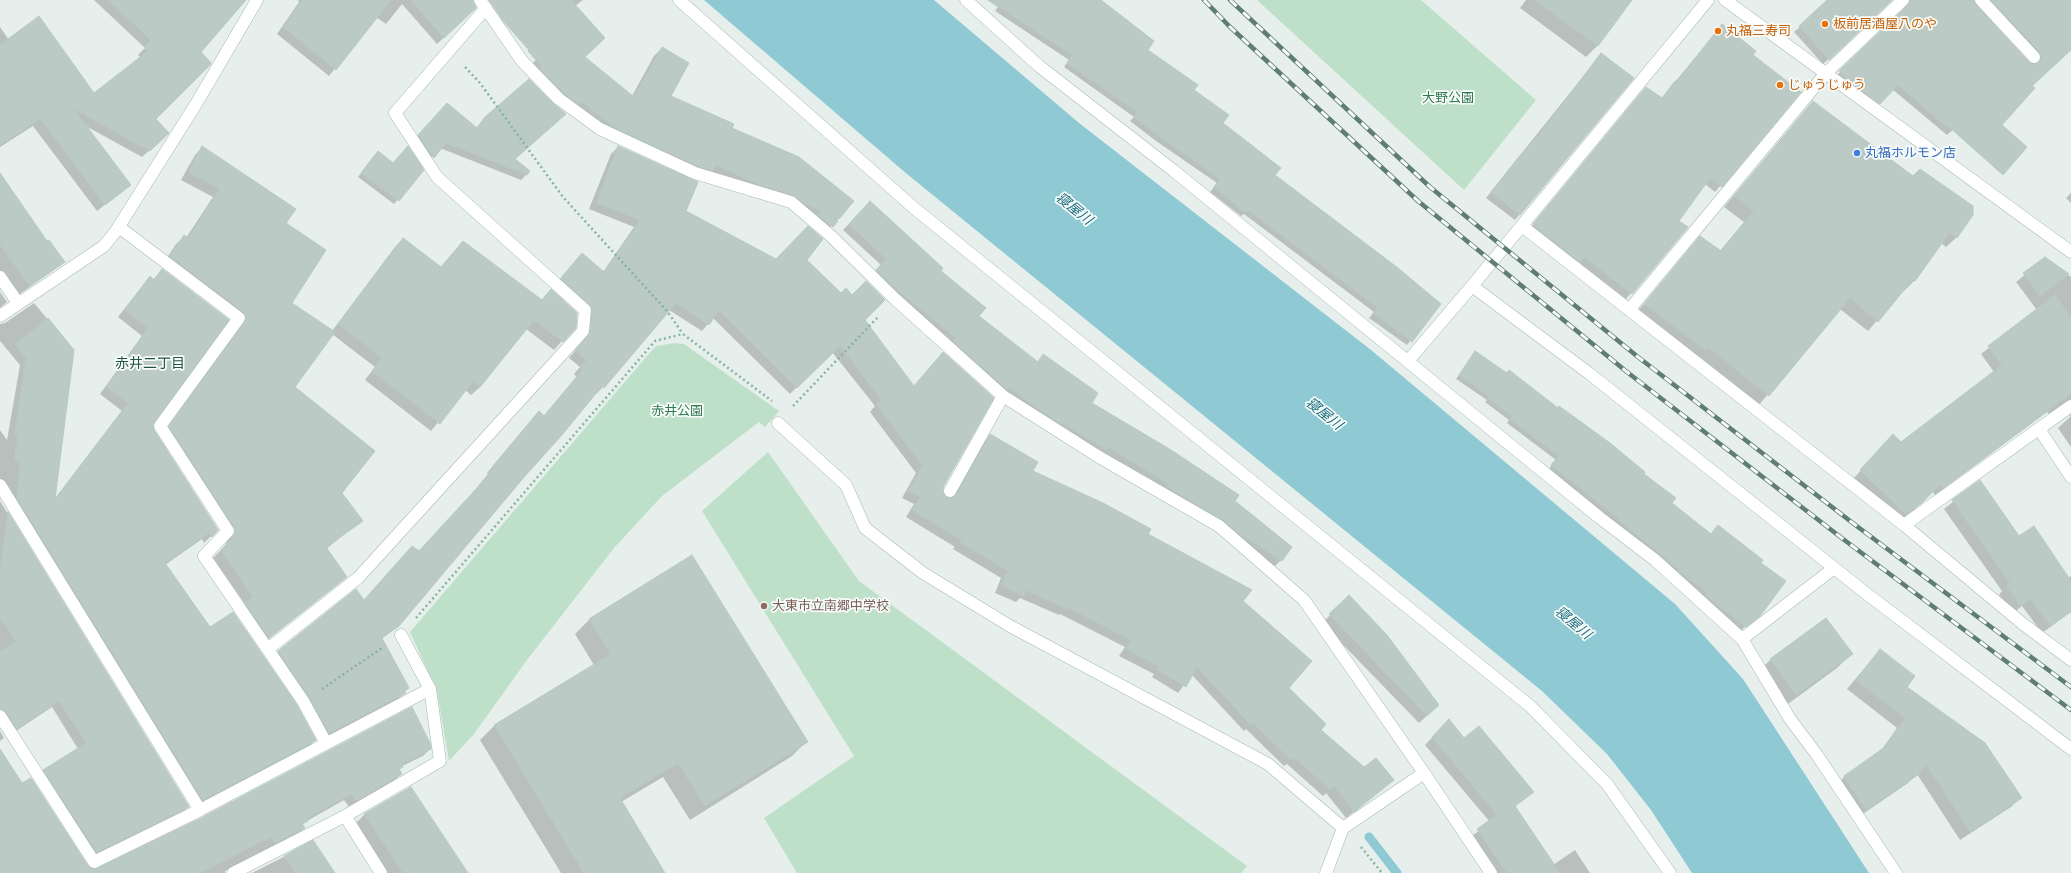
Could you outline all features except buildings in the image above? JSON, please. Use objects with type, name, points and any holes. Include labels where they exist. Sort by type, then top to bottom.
[{"type":"street","points":[[0,316],[104,246],[119,227],[196,104],[257,0]]},
{"type":"street","points":[[679,0],[914,208],[1530,706],[1607,784],[1670,873]]},
{"type":"street","points":[[966,0],[1039,66],[1174,171],[1600,518],[1655,560],[1742,639],[1790,719],[1816,754],[1896,873]]},
{"type":"street","points":[[1408,361],[1522,226],[1708,0]]},
{"type":"street","points":[[1725,0],[2071,252]]},
{"type":"street","points":[[1630,310],[1826,74],[1903,0]]},
{"type":"street","points":[[1981,0],[2034,57]]},
{"type":"street","points":[[268,649],[358,578],[583,331],[585,310],[437,177],[395,113],[448,50],[483,4],[522,61],[559,99],[600,129],[695,173],[791,202],[830,236],[895,299],[1003,396],[1099,457],[1219,526],[1304,600],[1424,772],[1491,873]]},
{"type":"street","points":[[1522,226],[1904,525],[2023,624],[2071,660]]},
{"type":"street","points":[[119,227],[239,318],[160,426],[228,531],[204,556],[303,701],[326,743]]},
{"type":"street","points":[[0,277],[18,303]]},
{"type":"street","points":[[1472,286],[1597,379],[1834,568],[2071,749]]},
{"type":"street","points":[[950,491],[1003,396]]},
{"type":"street","points":[[1904,525],[2071,406]]},
{"type":"street","points":[[778,423],[846,485],[865,528],[923,573],[1010,626],[1268,764],[1345,827]]},
{"type":"street","points":[[2039,429],[2071,477]]},
{"type":"street","points":[[0,485],[200,810]]},
{"type":"street","points":[[1742,639],[1834,568]]},
{"type":"street","points":[[234,873],[345,816],[440,761],[430,689],[401,635]]},
{"type":"street","points":[[0,716],[94,862],[200,810],[430,689]]},
{"type":"street","points":[[1326,873],[1345,827],[1424,772]]},
{"type":"street","points":[[345,816],[381,873]]},
{"type":"path","points":[[448,50],[480,83],[563,197],[667,311],[683,334],[787,412]]},
{"type":"path","points":[[778,423],[895,299]]},
{"type":"path","points":[[303,701],[401,635],[654,341],[683,334]]},
{"type":"path","points":[[1345,827],[1366,856],[1382,873]]},
{"type":"green space","name":"大野公園","points":[[1257,0],[1421,0],[1536,100],[1464,190]]},
{"type":"green space","name":"赤井公園","points":[[675,343],[684,344],[779,411],[765,427],[759,422],[662,496],[614,548],[527,660],[474,734],[449,761],[437,691],[410,632],[656,346]]},
{"type":"green space","points":[[768,452],[859,581],[1247,866],[1241,873],[797,873],[764,818],[854,756],[702,511]]},
{"type":"water","name":"寝屋川","points":[[704,0],[934,0],[1079,123],[1371,350],[1675,604],[1743,679],[1869,873],[1692,873],[1651,810],[1607,754],[1542,691],[907,174]]},
{"type":"waterway","points":[[1369,837],[1397,873]]},
{"type":"railway","points":[[1204,0],[1229,26],[1418,201],[1627,372],[1843,539],[2071,710]]},
{"type":"railway","points":[[1230,0],[1430,187],[1638,357],[1854,524],[2071,687]]},
{"type":"place","name":"板前居酒屋八のや","points":[[1825,24]]},
{"type":"place","name":"丸福三寿司","points":[[1718,31]]},
{"type":"place","name":"じゅうじゅう","points":[[1780,85]]},
{"type":"place","name":"丸福ホルモン店","points":[[1857,153]]},
{"type":"place","name":"大東市立南郷中学校","points":[[764,606]]},
{"type":"district","name":"赤井二丁目","points":[[150,364]]}]
